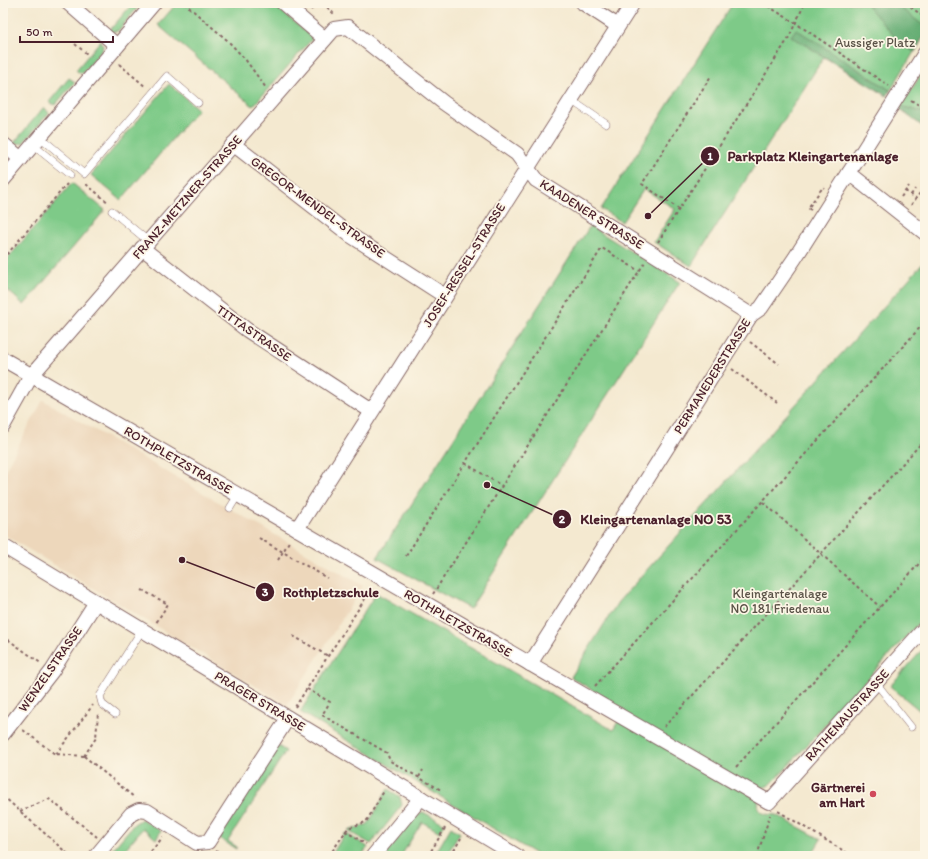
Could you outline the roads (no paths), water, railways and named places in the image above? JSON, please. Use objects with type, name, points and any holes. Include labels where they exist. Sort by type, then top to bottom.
[{"type":"street","points":[[68,3],[117,46]]},
{"type":"street","points":[[3,180],[154,3]]},
{"type":"street","points":[[283,3],[325,39]]},
{"type":"street","points":[[583,3],[618,26]]},
{"type":"street","name":"JOSEF-RESSEL-STRASSE","points":[[297,529],[633,3]]},
{"type":"street","name":"FRANZ-METZNER-STRASSE","points":[[3,426],[31,376],[334,29],[348,27]]},
{"type":"street","name":"KAADENER STRASSE","points":[[348,27],[444,103],[517,154],[536,180],[751,315]]},
{"type":"street","name":"PERMANEDERSTRASSE","points":[[530,664],[751,315],[762,308],[925,53]]},
{"type":"street","points":[[3,144],[21,159]]},
{"type":"street","name":"GREGOR-MENDEL-STRASSE","points":[[233,144],[350,235],[445,296]]},
{"type":"street","points":[[849,173],[925,233]]},
{"type":"street","name":"TITTASTRASSE","points":[[145,245],[247,330],[371,411]]},
{"type":"street","name":"ROTHPLETZSTRASSE","points":[[3,359],[769,802]]},
{"type":"street","name":"PRAGER STRASSE","points":[[3,546],[518,856]]},
{"type":"street","name":"WENZELSTRASSE","points":[[3,734],[52,671],[96,602]]},
{"type":"street","name":"RATHENAUSTRASSE","points":[[769,802],[925,628]]},
{"type":"street","points":[[96,856],[131,814],[139,810],[146,811],[197,843],[208,842],[288,718]]},
{"type":"street","points":[[375,852],[420,798]]},
{"type":"lane","points":[[37,141],[84,174],[167,76],[198,103]]},
{"type":"lane","points":[[571,100],[606,124]]},
{"type":"lane","points":[[37,141],[70,178]]},
{"type":"lane","points":[[112,209],[145,245]]},
{"type":"lane","points":[[230,508],[238,495]]},
{"type":"lane","points":[[115,714],[102,704],[100,696],[142,630]]},
{"type":"lane","points":[[876,682],[911,727]]},
{"type":"place","name":"Parkplatz Kleingartenanlage","points":[[648,216]]},
{"type":"place","name":"Kleingartenanlage NO 53","points":[[487,485]]},
{"type":"place","name":"Rothpletzschule","points":[[182,560]]},
{"type":"place","name":"Gärtnerei am Hart","points":[[873,794]]},
{"type":"park label","name":"Aussiger Platz","points":[[875,42]]},
{"type":"park label","name":"Kleingartenalage NO 181 Friedenau","points":[[780,600]]}]
